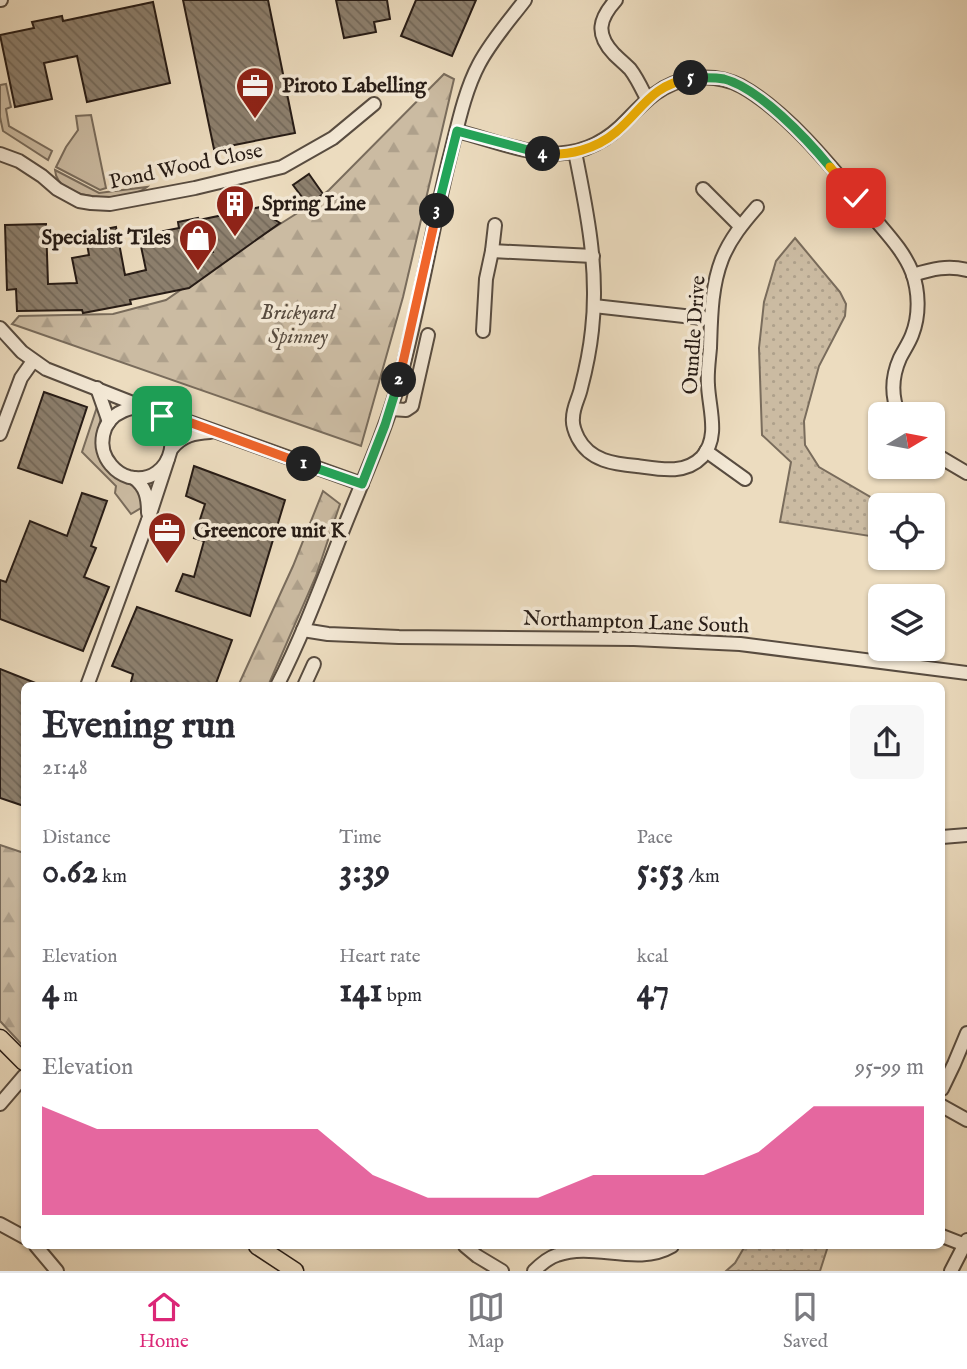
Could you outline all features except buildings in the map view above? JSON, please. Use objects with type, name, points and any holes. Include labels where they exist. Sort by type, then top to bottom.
[{"type":"main road","points":[[0,1038],[21,1059]]},
{"type":"main road","points":[[262,1249],[295,1271]]},
{"type":"street","points":[[279,682],[303,630],[391,409],[457,131],[478,66],[491,44],[525,0]]},
{"type":"street","points":[[616,0],[603,17],[601,32],[604,42],[630,69],[647,99]]},
{"type":"street","points":[[457,131],[538,153],[575,152],[596,145],[616,132],[647,99],[673,83],[706,77],[724,79],[739,85],[780,115],[817,151],[902,253],[913,275],[917,290],[916,321],[913,334],[901,356],[894,382],[895,402]]},
{"type":"street","name":"Pond Wood Close","points":[[0,155],[25,165],[57,189],[79,201],[110,204],[195,188],[282,167],[334,138],[374,104]]},
{"type":"street","points":[[575,152],[593,256],[594,306],[586,367],[572,419],[582,446],[599,459],[612,463],[674,470],[692,464],[706,451],[745,479]]},
{"type":"street","points":[[703,189],[740,226]]},
{"type":"street","name":"Oundle Drive","points":[[706,451],[712,433],[708,384],[716,277],[722,259],[740,226],[757,207]]},
{"type":"street","points":[[483,331],[486,279],[495,225]]},
{"type":"street","points":[[492,251],[593,256]]},
{"type":"street","points":[[913,275],[935,268],[967,270]]},
{"type":"street","points":[[594,306],[711,319]]},
{"type":"street","points":[[0,328],[10,341],[33,361],[58,374],[362,484]]},
{"type":"street","points":[[391,409],[406,410],[412,406],[428,335]]},
{"type":"street","points":[[0,434],[21,379],[33,361]]},
{"type":"street","points":[[97,388],[108,422]]},
{"type":"street","points":[[88,682],[148,520],[170,454],[172,437],[162,416],[148,408],[124,410],[108,422],[102,442],[103,453],[115,470],[141,483],[148,499],[148,520]]},
{"type":"street","points":[[134,478],[150,475],[164,466],[179,440],[188,435],[214,432]]},
{"type":"street","points":[[945,460],[967,473]]},
{"type":"street","name":"Northampton Lane South","points":[[303,630],[328,634],[399,637],[635,639],[740,644],[967,673]]},
{"type":"street","points":[[306,682],[314,664]]},
{"type":"street","points":[[945,837],[967,835]]},
{"type":"street","points":[[945,1083],[967,1032]]},
{"type":"street","points":[[0,1104],[21,1080]]},
{"type":"street","points":[[945,1108],[967,1120]]},
{"type":"street","points":[[0,1224],[21,1235]]},
{"type":"street","points":[[945,1237],[966,1242],[951,1271]]},
{"type":"street","points":[[39,1249],[57,1271]]},
{"type":"street","points":[[469,1249],[502,1271]]},
{"type":"street","points":[[534,1271],[557,1255],[577,1249]]},
{"type":"street","points":[[587,1249],[628,1255],[666,1249]]},
{"type":"green space","name":"Brickyard Spinney","points":[[444,74],[454,79],[403,297],[361,446],[12,324],[19,316],[113,314],[166,300],[329,190]]},
{"type":"green space","points":[[6,84],[11,107],[6,109],[9,126],[52,151],[48,160],[3,131],[0,85]]},
{"type":"green space","points":[[91,115],[106,188],[100,190],[56,167],[78,130],[76,116]]},
{"type":"green space","points":[[55,170],[99,193],[147,187],[125,196],[80,194],[59,181]]},
{"type":"green space","points":[[795,238],[840,292],[846,304],[845,316],[819,366],[804,421],[805,445],[819,467],[868,495],[868,536],[780,522],[791,462],[762,435],[759,348],[764,302],[776,261]]},
{"type":"green space","points":[[97,407],[101,417],[96,440],[98,453],[135,481],[144,498],[141,508],[131,514],[115,493],[116,486],[82,452]]},
{"type":"green space","points":[[323,491],[340,504],[316,576],[270,682],[240,682],[293,566]]},
{"type":"green space","points":[[0,845],[21,852],[21,1044],[0,1021]]},
{"type":"green space","points":[[743,1249],[827,1249],[820,1271],[726,1271],[735,1263]]},
{"type":"place","name":"Piroto Labelling","points":[[255,120]]},
{"type":"place","name":"Spring Line","points":[[235,238]]},
{"type":"place","name":"Specialist Tiles","points":[[198,272]]},
{"type":"place","name":"Greencore unit K","points":[[167,565]]},
{"type":"route","points":[[162,416],[153,409],[362,484],[378,446],[399,380],[457,131],[538,153],[575,152],[589,148],[616,132],[647,99],[673,83],[706,77],[724,79],[758,97],[780,115],[817,151],[856,198]]}]
